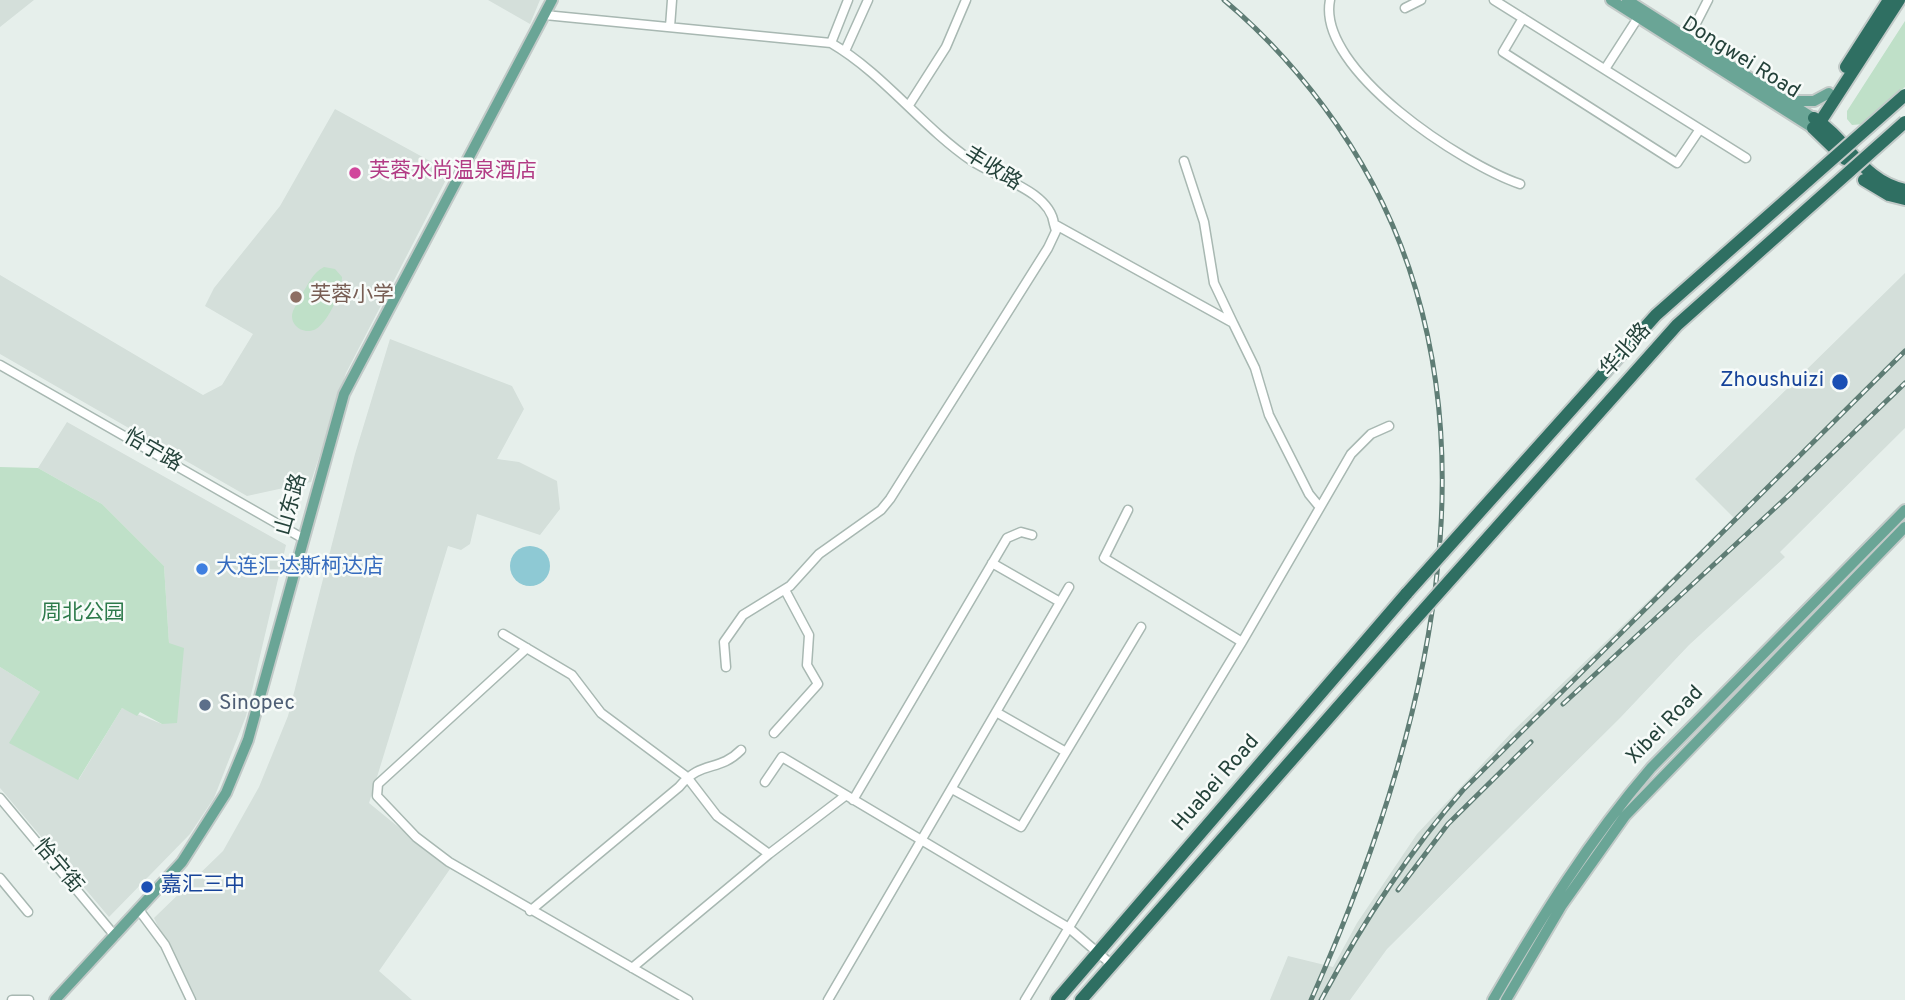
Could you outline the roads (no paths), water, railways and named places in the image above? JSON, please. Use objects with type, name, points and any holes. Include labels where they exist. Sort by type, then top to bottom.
[{"type":"highway","points":[[1816,123],[1889,0]]},
{"type":"highway","points":[[1840,140],[1833,121],[1833,95],[1899,0]]},
{"type":"highway","name":"华北路","points":[[1406,593],[1656,314],[1905,95]]},
{"type":"highway","name":"华北路","points":[[1403,633],[1677,325],[1905,122]]},
{"type":"highway","points":[[1816,123],[1840,140],[1871,176],[1905,190]]},
{"type":"highway","points":[[1816,123],[1868,184],[1889,195],[1905,199]]},
{"type":"highway","name":"Huabei Road","points":[[1057,1000],[1406,593]]},
{"type":"highway","name":"Huabei Road","points":[[1081,1000],[1403,633]]},
{"type":"main road","name":"山东路","points":[[55,1000],[182,862],[226,793],[248,740],[344,394],[552,0]]},
{"type":"main road","name":"Dongwei Road","points":[[1611,0],[1641,14],[1816,123]]},
{"type":"main road","name":"Dongwei Road","points":[[1627,0],[1641,14]]},
{"type":"main road","name":"Dongwei Road","points":[[1686,42],[1785,100],[1816,123]]},
{"type":"main road","points":[[1785,100],[1814,101],[1833,95]]},
{"type":"main road","name":"Xibei Road","points":[[1493,1000],[1552,900],[1615,810],[1651,768],[1905,510]]},
{"type":"main road","name":"Xibei Road","points":[[1506,1000],[1562,905],[1625,816],[1684,751],[1905,527]]},
{"type":"street","points":[[670,27],[672,0]]},
{"type":"street","points":[[831,43],[848,0]]},
{"type":"street","points":[[845,51],[868,0]]},
{"type":"street","points":[[909,105],[946,47],[966,0]]},
{"type":"street","points":[[1330,0],[1333,28],[1345,50],[1381,99],[1417,127],[1498,177],[1520,184]]},
{"type":"street","points":[[1405,8],[1421,0]]},
{"type":"street","points":[[1494,0],[1746,158]]},
{"type":"street","points":[[1686,42],[1709,0]]},
{"type":"street","points":[[1605,69],[1641,14]]},
{"type":"street","name":"丰收路","points":[[545,15],[831,43],[845,51],[970,160],[1043,201],[1053,214],[1054,224],[1233,323]]},
{"type":"street","points":[[1523,18],[1503,52],[1677,163],[1700,129]]},
{"type":"street","points":[[1184,161],[1204,222],[1214,283],[1255,368],[1269,415],[1309,494],[1318,505]]},
{"type":"street","points":[[726,667],[722,651],[729,631],[743,615],[785,590],[819,554],[881,510],[890,499],[1048,248],[1056,231],[1054,224]]},
{"type":"street","name":"怡宁路","points":[[0,365],[304,539]]},
{"type":"street","points":[[1025,1000],[1242,642],[1318,505],[1351,454],[1371,434],[1389,426]]},
{"type":"street","points":[[1128,510],[1104,558],[1242,642]]},
{"type":"street","points":[[632,968],[769,853],[849,798],[1007,538],[1021,532],[1032,535]]},
{"type":"street","points":[[992,563],[1060,602]]},
{"type":"street","points":[[828,1000],[1069,587]]},
{"type":"street","points":[[774,733],[818,684],[807,665],[809,635],[785,590]]},
{"type":"street","points":[[952,789],[1021,827],[1141,627]]},
{"type":"street","points":[[503,634],[572,675],[601,713],[687,777],[717,816],[769,853]]},
{"type":"street","points":[[527,648],[378,784],[377,796],[416,836],[449,862],[688,1000]]},
{"type":"street","points":[[996,712],[1066,752]]},
{"type":"street","points":[[530,911],[691,771],[730,762],[741,750]]},
{"type":"street","points":[[765,782],[782,757],[1069,928],[1111,964]]},
{"type":"street","name":"怡宁街","points":[[0,798],[115,936]]},
{"type":"street","points":[[0,878],[28,912]]},
{"type":"street","points":[[139,910],[165,945],[191,1000]]},
{"type":"street","points":[[12,1000],[29,1000]]},
{"type":"water","points":[[530,546],[544,552],[550,566],[544,580],[530,586],[516,580],[510,566],[516,552]]},
{"type":"railway","points":[[1224,0],[1270,43],[1325,108],[1394,228],[1428,336],[1442,447],[1438,560],[1421,674],[1392,786],[1354,895],[1311,1000]]},
{"type":"railway","points":[[1321,1000],[1386,891],[1463,790],[1905,351]]},
{"type":"railway","points":[[1563,704],[1788,496],[1905,383]]},
{"type":"railway","points":[[1398,890],[1448,824],[1531,742]]},
{"type":"place","name":"芙蓉水尚温泉酒店","points":[[355,173]]},
{"type":"place","name":"芙蓉小学","points":[[296,297]]},
{"type":"place","name":"Zhoushuizi","points":[[1840,382]]},
{"type":"place","name":"大连汇达斯柯达店","points":[[202,569]]},
{"type":"place","name":"Sinopec","points":[[205,705]]},
{"type":"place","name":"嘉汇三中","points":[[147,887]]},
{"type":"park label","name":"周北公园","points":[[83,615]]}]
